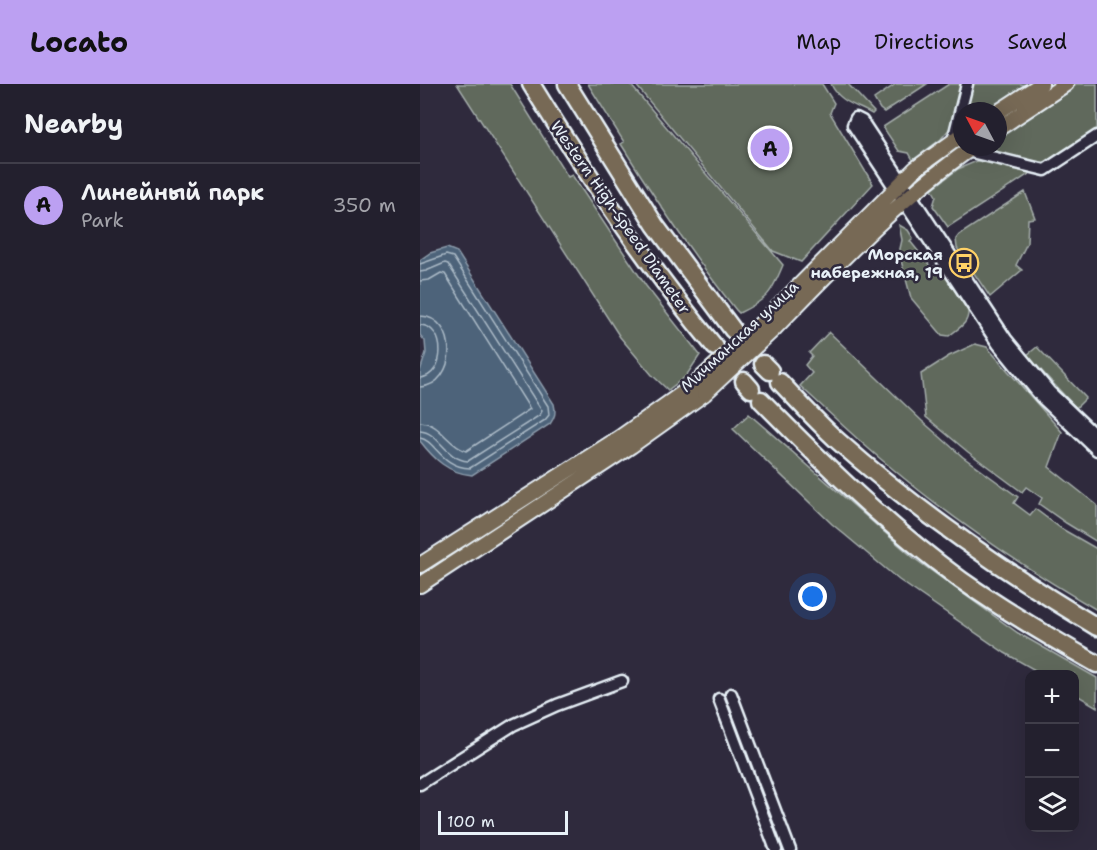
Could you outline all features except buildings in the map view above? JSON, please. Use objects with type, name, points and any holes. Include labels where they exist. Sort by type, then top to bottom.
[{"type":"highway","name":"Western High-Speed Diameter","points":[[531,84],[580,164],[687,313],[716,348]]},
{"type":"highway","name":"Western High-Speed Diameter","points":[[567,84],[656,225],[733,330]]},
{"type":"highway","points":[[771,373],[836,440],[904,496],[978,552],[1097,627]]},
{"type":"highway","points":[[752,390],[818,458],[883,518],[960,579],[1023,622],[1097,664]]},
{"type":"main road","points":[[1007,106],[1041,84]]},
{"type":"main road","points":[[1007,123],[1066,84]]},
{"type":"main road","name":"Мичманская улица","points":[[770,324],[898,185],[915,169],[953,142]]},
{"type":"main road","name":"Мичманская улица","points":[[420,585],[626,449],[699,389],[906,198],[961,156]]},
{"type":"main road","name":"Мичманская улица","points":[[420,565],[699,389]]},
{"type":"street","points":[[964,102],[967,84]]},
{"type":"street","points":[[898,185],[854,125],[856,118],[862,121],[898,185],[993,337],[1041,397],[1097,450]]},
{"type":"street","points":[[995,156],[1045,170],[1097,136]]},
{"type":"street","points":[[906,198],[1013,348],[1049,391],[1097,437]]},
{"type":"street","points":[[420,784],[513,725],[557,705],[622,681]]},
{"type":"street","points":[[731,694],[790,850]]},
{"type":"street","points":[[720,699],[776,850]]},
{"type":"green space","points":[[457,84],[510,84],[568,177],[572,175],[646,286],[700,355],[686,376],[668,390],[620,337]]},
{"type":"green space","points":[[588,84],[630,84],[783,265],[775,283],[763,299],[739,313],[736,310],[648,187],[621,144],[624,142]]},
{"type":"green space","points":[[635,84],[822,84],[834,103],[830,113],[873,184],[801,262],[773,251]]},
{"type":"green space","points":[[831,84],[848,84],[874,112],[872,114],[843,99]]},
{"type":"green space","points":[[896,84],[927,84],[884,112],[874,99]]},
{"type":"green space","points":[[949,84],[961,84],[956,102],[953,102],[950,128],[941,139],[913,160],[909,153],[899,151],[883,127]]},
{"type":"green space","points":[[971,84],[1031,84],[1002,102],[967,102]]},
{"type":"green space","points":[[1076,84],[1097,84],[1097,130],[1047,162],[1033,162],[1007,156],[1007,131]]},
{"type":"green space","points":[[977,161],[988,161],[1028,171],[1029,174],[948,227],[933,206],[936,196],[932,189],[958,169]]},
{"type":"green space","points":[[1025,192],[1035,218],[1028,219],[1027,243],[1016,265],[1022,270],[990,297],[957,248],[956,239]]},
{"type":"green space","points":[[899,225],[908,230],[913,238],[910,241],[931,267],[939,266],[968,311],[965,323],[949,336],[942,335],[911,298],[899,253],[902,240]]},
{"type":"green space","points":[[829,332],[963,457],[1018,497],[1014,503],[1030,515],[1035,509],[1062,529],[1097,549],[1097,610],[1015,560],[963,524],[854,436],[800,386],[812,373],[805,365],[812,356],[809,353]]},
{"type":"green space","points":[[975,344],[987,347],[1062,432],[1049,467],[1097,505],[1097,542],[1039,504],[1042,498],[1026,487],[1022,492],[926,417],[921,374],[949,356]]},
{"type":"green space","points":[[1037,347],[1086,398],[1076,408],[1027,355]]},
{"type":"green space","points":[[749,414],[915,559],[1018,633],[1097,678],[1097,707],[1079,696],[1079,670],[1035,670],[1005,653],[899,580],[832,524],[733,429]]},
{"type":"water","points":[[447,248],[457,252],[554,404],[555,410],[550,424],[472,475],[463,474],[442,464],[420,441],[420,371],[426,353],[425,341],[420,335],[420,260],[430,253]]},
{"type":"place","name":"Линейный парк","points":[[770,148]]},
{"type":"place","name":"Морская набережная, 19","points":[[964,263]]}]
